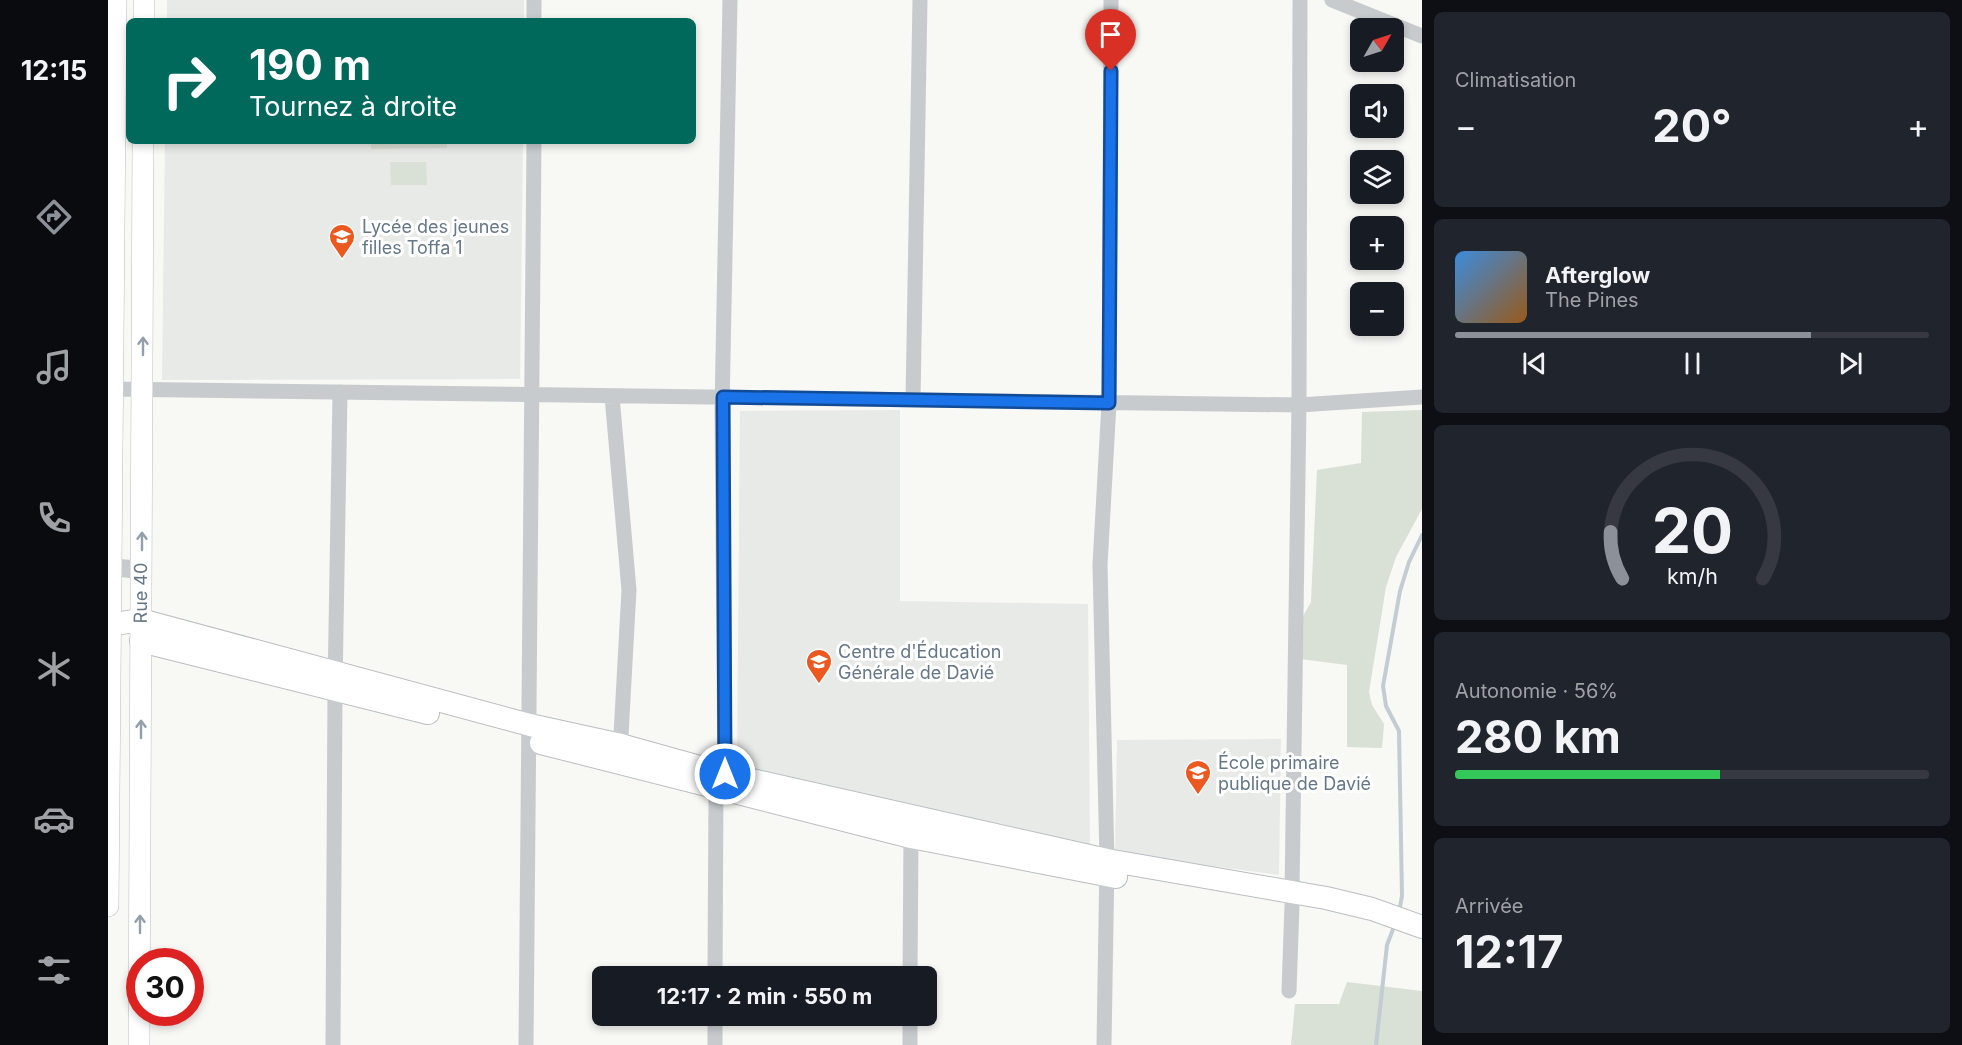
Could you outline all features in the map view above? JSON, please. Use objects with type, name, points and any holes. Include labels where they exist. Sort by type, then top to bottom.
[{"type":"main road","name":"Rue 40","points":[[108,906],[109,568],[116,0]]},
{"type":"main road","points":[[144,0],[144,18]]},
{"type":"main road","name":"Rue 40","points":[[139,1045],[143,144]]},
{"type":"main road","points":[[109,626],[141,631],[620,754],[911,837],[1292,899],[1372,914],[1417,930]]},
{"type":"main road","points":[[722,784],[1107,868]]},
{"type":"street","points":[[534,0],[534,18]]},
{"type":"street","points":[[715,966],[722,784],[723,397],[730,0]]},
{"type":"street","points":[[913,400],[920,0]]},
{"type":"street","points":[[1104,1045],[1107,868],[1100,565],[1109,403],[1111,0]]},
{"type":"street","points":[[1289,991],[1299,405],[1299,0]]},
{"type":"street","points":[[1332,0],[1422,36]]},
{"type":"street","points":[[526,1045],[534,144]]},
{"type":"street","points":[[112,389],[1299,405],[1422,397]]},
{"type":"street","points":[[333,1045],[335,681],[340,392]]},
{"type":"street","points":[[612,396],[629,590],[620,754]]},
{"type":"street","points":[[109,568],[142,570]]},
{"type":"street","points":[[910,966],[911,837]]},
{"type":"street","points":[[714,1045],[715,1026]]},
{"type":"street","points":[[910,1026],[910,1045]]},
{"type":"shaded area","points":[[167,0],[524,0],[524,18],[167,18]]},
{"type":"shaded area","name":"Lycée des jeunes filles Toffa 1","points":[[165,144],[523,144],[520,379],[162,380]]},
{"type":"shaded area","points":[[371,144],[447,144],[447,148],[371,149]]},
{"type":"shaded area","points":[[390,162],[426,162],[427,185],[391,185]]},
{"type":"shaded area","points":[[900,410],[900,601],[1088,604],[1090,848],[1002,824],[900,808],[737,769],[740,411]]},
{"type":"shaded area","points":[[1422,410],[1422,509],[1396,557],[1386,587],[1369,692],[1372,705],[1384,724],[1382,748],[1347,747],[1347,665],[1300,659],[1302,618],[1311,602],[1317,470],[1361,463],[1362,412]]},
{"type":"shaded area","name":"École primaire publique de Davié","points":[[1281,739],[1279,875],[1115,853],[1117,740]]},
{"type":"shaded area","points":[[1347,982],[1422,991],[1422,1045],[1291,1045],[1295,1004],[1339,1004]]},
{"type":"waterway","points":[[1399,912],[1402,896],[1399,731],[1386,706],[1383,686],[1400,591],[1409,562],[1422,535]]},
{"type":"waterway","points":[[1376,1045],[1387,945],[1395,924]]},
{"type":"place","name":"Lycée des jeunes filles Toffa 1","points":[[342,260]]},
{"type":"place","name":"Centre d'Éducation Générale de Davié","points":[[819,685]]},
{"type":"place","name":"École primaire publique de Davié","points":[[1198,796]]},
{"type":"route","points":[[725,774],[723,397],[1109,403],[1111,71]]}]
